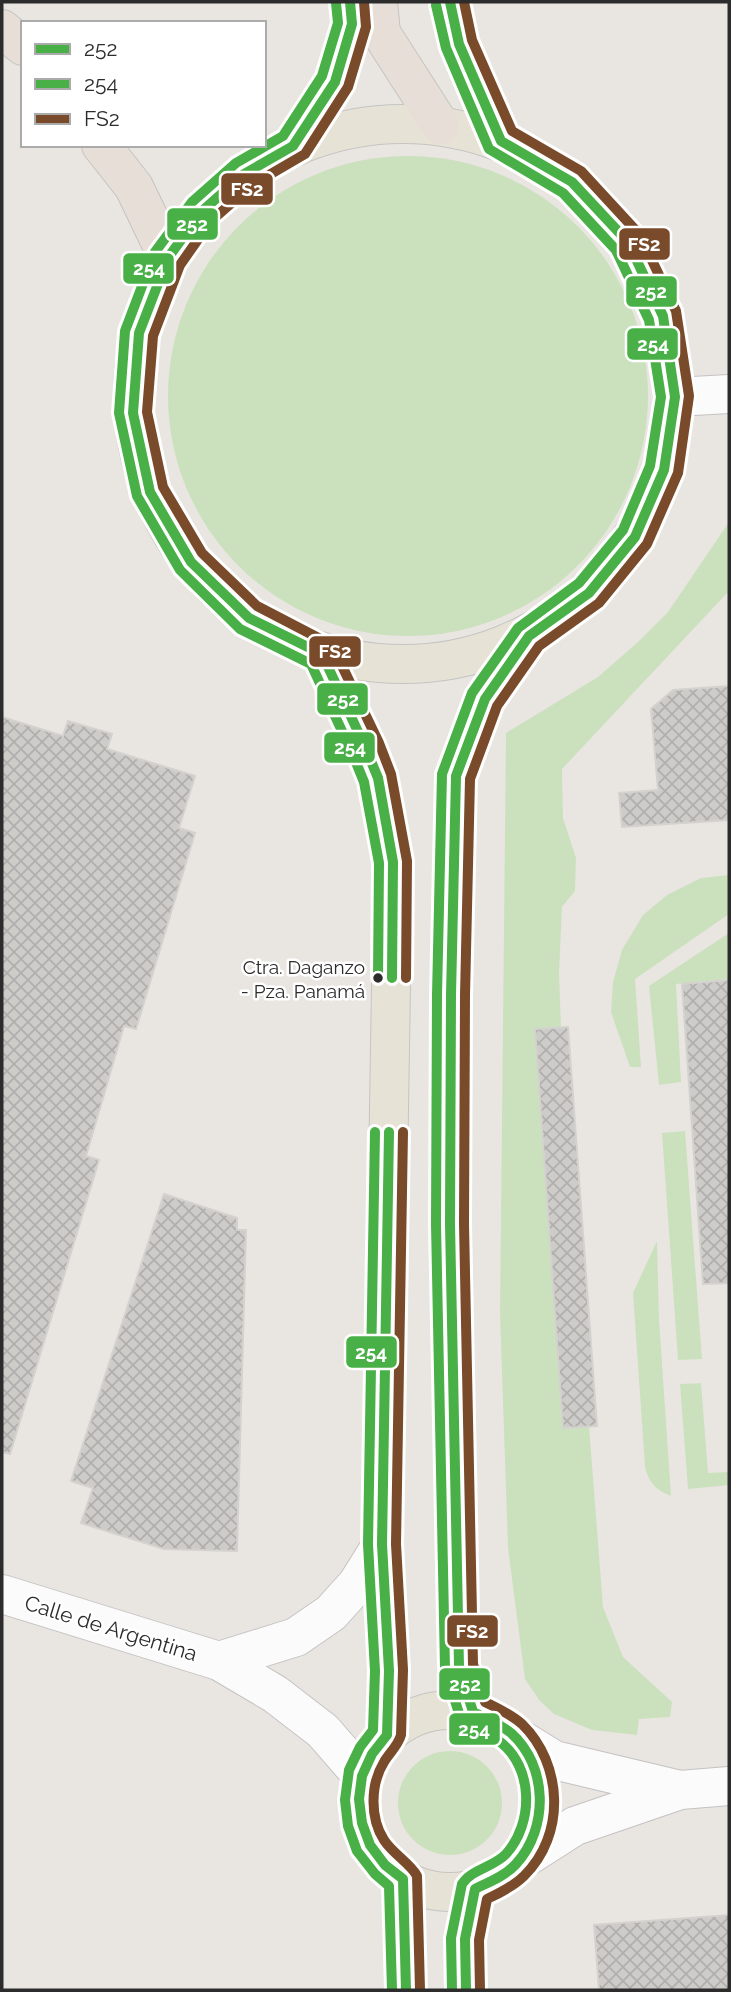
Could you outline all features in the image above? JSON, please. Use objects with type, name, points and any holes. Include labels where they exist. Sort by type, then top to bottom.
[{"type":"highway","points":[[378,2],[381,33],[440,125]]},
{"type":"highway","points":[[2,29],[21,44]]},
{"type":"highway","points":[[103,147],[134,187],[168,258]]},
{"type":"main road","points":[[390,122],[440,125],[501,141],[572,182],[628,242],[663,316],[675,397],[664,470],[635,537],[589,593],[529,636],[462,660],[392,665],[322,654],[249,618],[191,562],[150,492],[133,413],[139,333],[168,258],[201,212],[244,174],[293,146],[340,129],[390,122]]},
{"type":"main road","points":[[473,1712],[459,1666],[450,1224],[456,776],[485,699],[529,636]]},
{"type":"main road","points":[[322,654],[378,778],[393,862],[382,1545],[389,1671],[387,1735]]},
{"type":"main road","points":[[451,1709],[473,1712],[494,1721],[512,1734],[527,1751],[541,1794],[540,1819],[531,1842],[517,1863],[498,1879],[475,1889],[450,1892],[426,1889],[403,1880],[385,1865],[370,1845],[362,1823],[359,1799],[362,1776],[372,1754],[387,1735],[407,1720],[429,1712],[451,1709]]},
{"type":"main road","points":[[403,1880],[406,1990]]},
{"type":"main road","points":[[466,1990],[465,1939],[475,1889]]},
{"type":"street","points":[[675,397],[729,394]]},
{"type":"street","name":"Calle de Argentina","points":[[219,1661],[296,1637],[331,1613],[357,1584],[382,1545]]},
{"type":"street","name":"Calle de Argentina","points":[[2,1594],[219,1661],[275,1694],[323,1731],[362,1776]]},
{"type":"street","points":[[512,1734],[554,1759],[680,1790]]},
{"type":"street","points":[[517,1863],[575,1826],[680,1790],[729,1786]]},
{"type":"green space","points":[[408,156],[455,161],[500,174],[541,196],[578,226],[608,263],[630,304],[643,349],[648,396],[643,443],[630,488],[608,529],[578,566],[541,596],[500,618],[455,631],[408,636],[361,631],[316,618],[275,596],[238,566],[208,529],[186,488],[173,443],[168,396],[173,349],[186,304],[208,263],[238,226],[275,196],[316,174],[361,161]]},
{"type":"green space","points":[[729,522],[729,591],[562,769],[563,818],[576,858],[575,891],[562,907],[559,973],[561,1027],[535,1030],[563,1428],[589,1426],[603,1607],[623,1657],[672,1702],[670,1717],[639,1719],[637,1735],[592,1730],[554,1714],[539,1700],[525,1679],[508,1548],[500,1314],[506,733],[598,677],[638,642],[668,612]]},
{"type":"green space","points":[[729,875],[729,914],[635,979],[641,1067],[630,1067],[611,1012],[613,982],[622,950],[643,915],[667,895],[701,878]]},
{"type":"green space","points":[[729,933],[729,979],[676,984],[681,1082],[659,1085],[649,986]]},
{"type":"green space","points":[[685,1131],[702,1359],[678,1360],[662,1133]]},
{"type":"green space","points":[[657,1241],[659,1319],[671,1496],[654,1485],[645,1467],[633,1293]]},
{"type":"green space","points":[[701,1383],[708,1473],[729,1472],[729,1485],[688,1489],[680,1384]]},
{"type":"green space","points":[[450,1751],[470,1755],[487,1766],[498,1783],[502,1803],[498,1823],[487,1840],[470,1851],[450,1855],[430,1851],[413,1840],[402,1823],[398,1803],[402,1783],[413,1766],[430,1755]]},
{"type":"building","points":[[729,686],[729,820],[622,827],[619,793],[658,790],[651,709],[673,690]]},
{"type":"building","points":[[2,717],[63,736],[68,721],[112,734],[107,749],[195,776],[179,828],[195,833],[136,1029],[124,1026],[86,1156],[99,1160],[10,1454],[2,1452]]},
{"type":"building","points":[[729,980],[729,1283],[703,1284],[682,984]]},
{"type":"building","points":[[568,1027],[597,1426],[563,1428],[535,1029]]},
{"type":"building","points":[[164,1194],[237,1218],[237,1230],[246,1230],[237,1551],[164,1549],[81,1523],[93,1488],[71,1481]]},
{"type":"building","points":[[729,1915],[729,1990],[599,1990],[594,1925]]},
{"type":"transit line","name":"252","points":[[350,2],[352,24],[335,82],[293,146],[244,174],[201,212],[168,258],[139,333],[133,413],[150,492],[191,562],[249,618],[322,654],[366,749],[378,778],[393,862],[392,978]]},
{"type":"transit line","name":"FS2","points":[[364,2],[366,27],[348,87],[305,154],[252,185],[211,221],[180,265],[153,336],[147,412],[163,487],[202,553],[257,606],[332,645],[379,743],[391,774],[407,861],[406,978]]},
{"type":"transit line","name":"252","points":[[450,2],[459,44],[501,141],[572,182],[628,242],[663,316],[675,397],[664,470],[635,537],[589,593],[529,636],[485,699],[456,776],[450,1224],[459,1666],[473,1712],[507,1730],[523,1747],[538,1779],[540,1797],[539,1815],[527,1849],[507,1872],[475,1889],[465,1939],[466,1990]]},
{"type":"transit line","name":"FS2","points":[[464,2],[472,40],[512,131],[581,171],[640,235],[676,311],[689,396],[678,473],[647,544],[599,603],[539,646],[497,706],[470,779],[464,1224],[473,1664],[485,1702],[518,1720],[536,1740],[546,1759],[554,1800],[553,1820],[538,1859],[516,1883],[487,1899],[479,1940],[480,1990]]},
{"type":"transit line","name":"254","points":[[266,146],[283,136],[322,76],[338,23],[336,3]]},
{"type":"transit line","name":"254","points":[[436,5],[446,48],[489,149],[563,193],[616,250],[649,320],[661,397],[650,466],[623,530],[579,583],[518,628],[472,693],[442,774],[436,1224],[445,1668],[461,1720],[499,1741],[510,1752],[519,1765],[526,1796],[522,1827],[506,1854],[471,1875],[462,1884],[451,1938],[452,1990]]},
{"type":"transit line","name":"254","points":[[264,147],[236,163],[192,202],[155,252],[125,331],[119,413],[137,496],[180,570],[240,629],[311,664],[353,755],[364,782],[379,863],[378,978]]},
{"type":"transit line","name":"254","points":[[375,1132],[368,1544],[375,1671],[373,1730],[360,1747],[349,1770],[345,1800],[348,1826],[357,1851],[375,1874],[389,1886],[392,1990]]},
{"type":"transit line","name":"252","points":[[389,1132],[382,1544],[389,1671],[387,1735],[372,1754],[362,1776],[359,1799],[362,1823],[370,1845],[385,1865],[403,1879],[406,1990]]},
{"type":"transit line","name":"FS2","points":[[403,1132],[396,1544],[403,1670],[401,1735],[379,1771],[374,1791],[374,1812],[384,1840],[417,1876],[420,1990]]},
{"type":"place","name":"Ctra. Daganzo - Pza. Panamá","points":[[378,978]]}]
